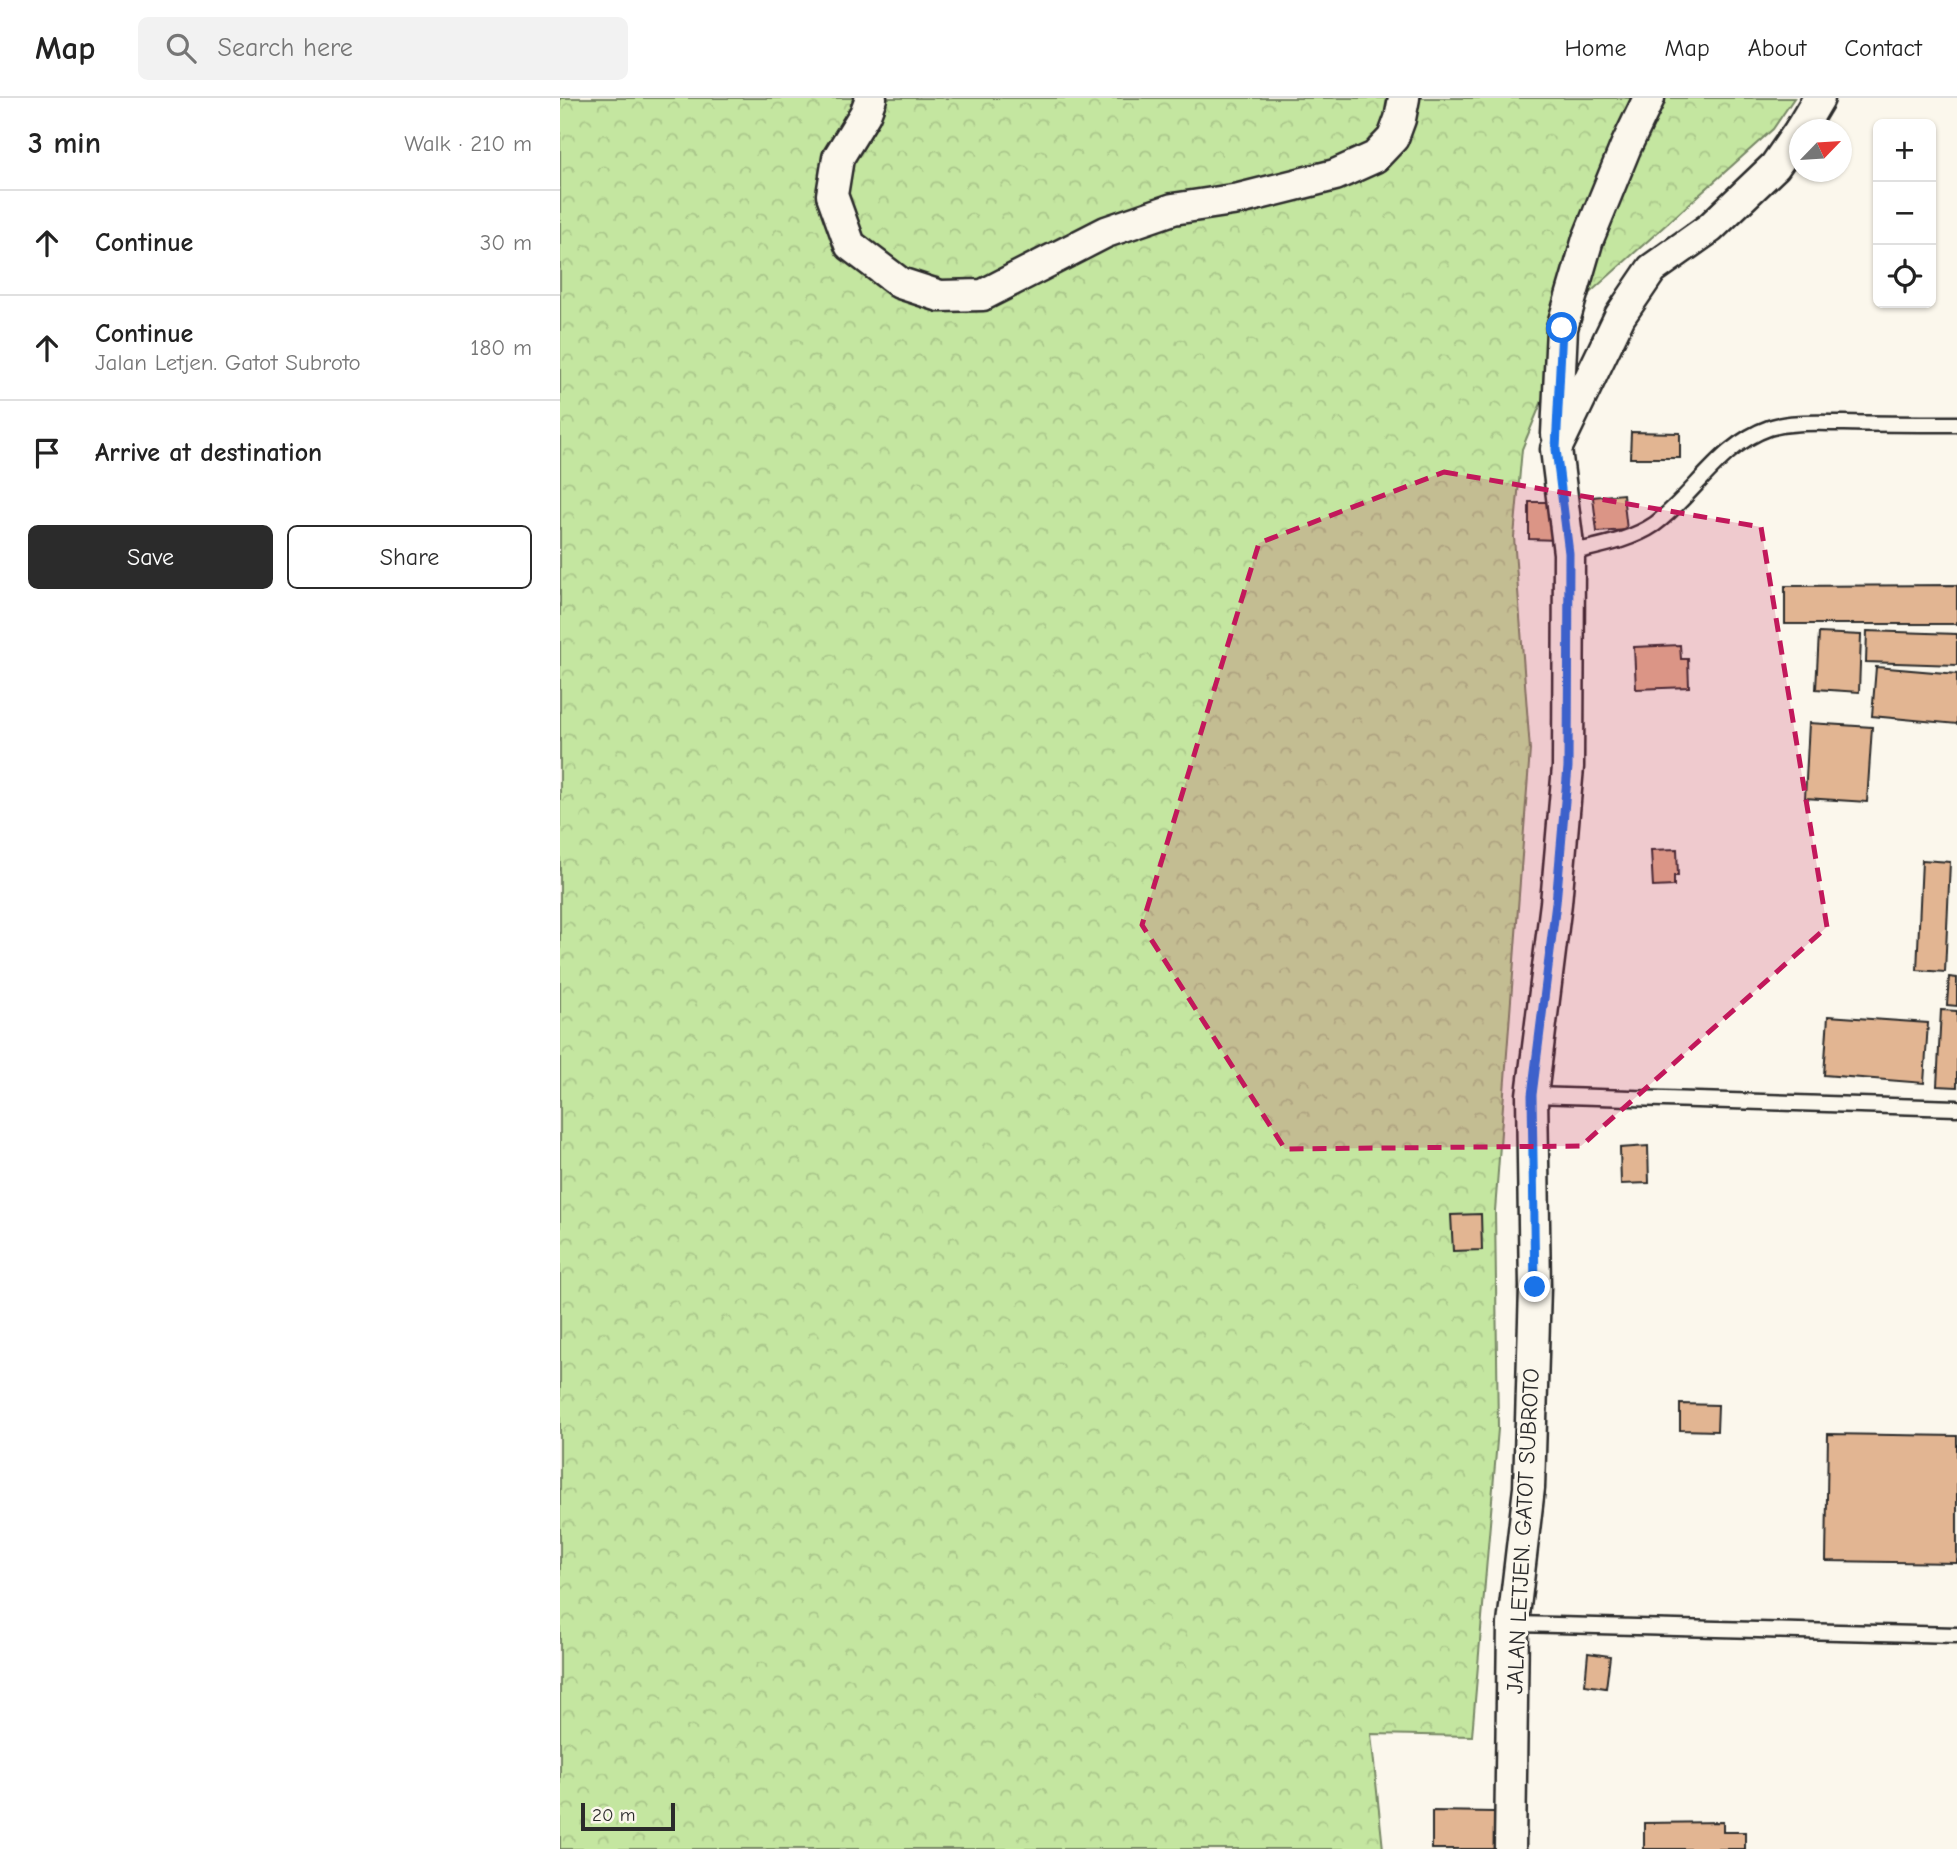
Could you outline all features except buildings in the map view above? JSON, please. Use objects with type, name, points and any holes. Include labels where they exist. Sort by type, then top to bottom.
[{"type":"street","points":[[871,98],[865,114],[838,159],[832,195],[850,245],[900,283],[940,296],[983,295],[1106,232],[1173,209],[1239,199],[1335,175],[1375,158],[1393,138],[1404,98]]},
{"type":"street","name":"JALAN LETJEN. GATOT SUBROTO","points":[[1510,1849],[1513,1624],[1530,1488],[1535,1287],[1532,1095],[1556,903],[1568,767],[1569,553],[1556,449],[1562,328],[1588,239],[1649,98]]},
{"type":"street","points":[[1807,119],[1819,98]]},
{"type":"street","points":[[1556,449],[1620,316],[1652,269],[1710,228],[1775,166],[1789,146]]},
{"type":"lane","points":[[1569,553],[1621,541],[1653,525],[1674,508],[1723,456],[1743,441],[1770,428],[1809,423],[1957,424]]},
{"type":"lane","points":[[1532,1095],[1957,1108]]},
{"type":"lane","points":[[1513,1624],[1957,1635]]},
{"type":"highlighted area","points":[[1444,472],[1761,527],[1827,927],[1581,1146],[1285,1149],[1142,925],[1259,543]]},
{"type":"green space","points":[[560,98],[1794,98],[1773,129],[1585,297],[1522,449],[1514,537],[1530,750],[1495,1211],[1498,1429],[1472,1736],[1371,1734],[1383,1849],[560,1849]]},
{"type":"route","points":[[1535,1287],[1532,1095],[1556,903],[1568,767],[1569,553],[1556,449],[1562,328]]}]
